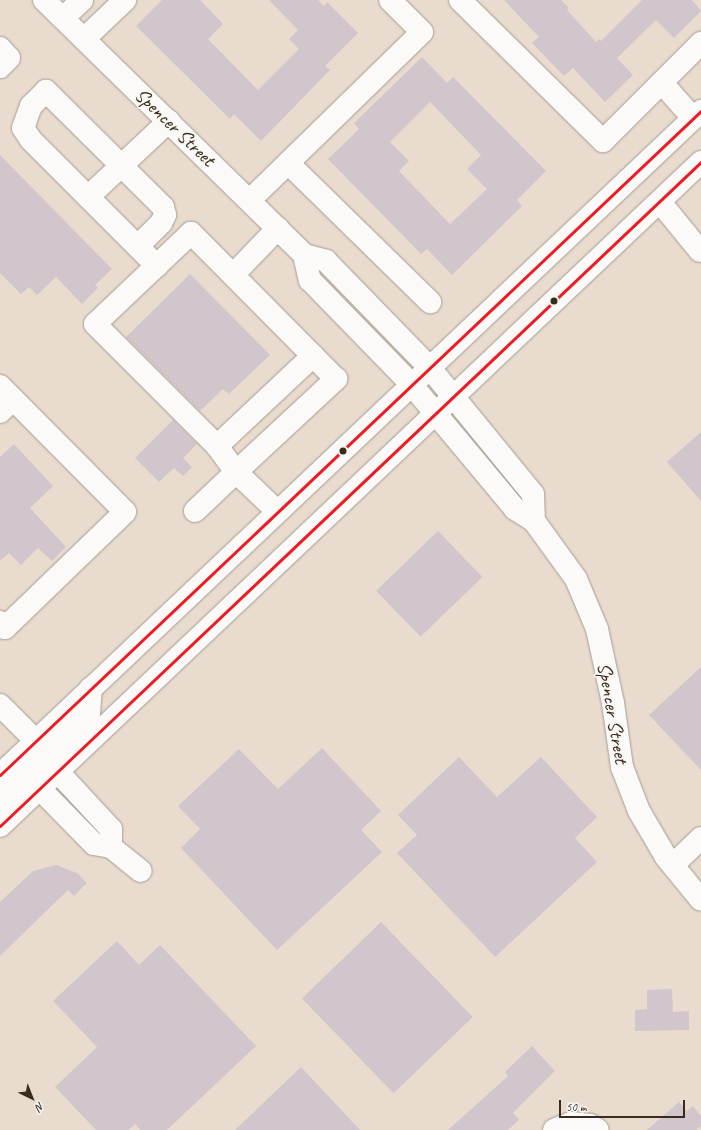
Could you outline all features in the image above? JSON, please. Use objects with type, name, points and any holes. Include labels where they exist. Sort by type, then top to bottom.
[{"type":"main road","name":"Spencer Street","points":[[44,0],[170,121],[304,255],[310,280],[411,384],[515,509],[534,521],[576,579],[597,629],[613,703],[622,767],[639,811],[673,865],[701,900]]},
{"type":"main road","points":[[63,18],[82,0]]},
{"type":"main road","points":[[84,39],[125,0]]},
{"type":"main road","points":[[250,200],[422,32],[390,0]]},
{"type":"main road","points":[[460,0],[603,141],[701,43]]},
{"type":"main road","points":[[0,48],[9,58],[0,67]]},
{"type":"main road","points":[[0,775],[697,114],[662,83]]},
{"type":"main road","points":[[138,246],[161,223],[165,215],[163,207],[46,91],[31,106],[23,128],[31,140],[157,266]]},
{"type":"main road","points":[[88,197],[170,121]]},
{"type":"main road","points":[[0,826],[701,162]]},
{"type":"main road","points":[[288,163],[430,302]]},
{"type":"main road","points":[[660,202],[700,251]]},
{"type":"main road","points":[[233,275],[278,228]]},
{"type":"main road","points":[[195,511],[236,472],[336,379],[192,233],[95,324],[217,446],[236,472],[277,511]]},
{"type":"main road","points":[[304,255],[326,261],[429,367],[454,395],[533,494],[534,521]]},
{"type":"main road","points":[[217,446],[313,356]]},
{"type":"main road","points":[[0,622],[5,628],[125,512],[4,399]]},
{"type":"main road","points":[[40,789],[58,744],[90,714],[91,688]]},
{"type":"main road","points":[[0,705],[36,741]]},
{"type":"main road","points":[[0,800],[27,773],[36,741]]},
{"type":"main road","points":[[58,772],[111,828],[110,847]]},
{"type":"main road","points":[[40,789],[94,844],[110,847],[141,871]]},
{"type":"main road","points":[[673,865],[701,838]]},
{"type":"main road","points":[[562,1127],[590,1125],[598,1130]]},
{"type":"building","points":[[162,0],[200,0],[223,24],[208,39],[258,90],[299,49],[289,39],[298,30],[269,0],[318,0],[324,6],[327,2],[358,33],[325,66],[330,70],[261,141],[234,114],[230,119],[136,26]]},
{"type":"building","points":[[504,0],[561,0],[569,8],[567,10],[596,42],[599,39],[601,41],[642,0],[692,0],[701,11],[674,38],[656,20],[617,58],[633,75],[605,102],[573,68],[564,76],[532,43],[539,37]]},
{"type":"building","points":[[422,57],[447,83],[453,77],[546,171],[517,200],[522,206],[452,275],[427,249],[421,254],[328,159],[359,129],[354,123]],"holes":[[[430,102],[481,155],[467,169],[487,189],[450,224],[399,171],[409,161],[390,142]]]},
{"type":"building","points":[[0,155],[112,269],[95,285],[98,288],[82,304],[56,277],[37,295],[29,287],[21,294],[0,273]]},
{"type":"building","points":[[190,274],[270,355],[229,394],[223,389],[200,411],[126,337]]},
{"type":"building","points":[[173,420],[197,444],[183,458],[192,467],[183,476],[174,468],[159,482],[135,458]]},
{"type":"building","points":[[701,432],[701,501],[667,462]]},
{"type":"building","points":[[14,444],[53,486],[30,508],[66,547],[52,561],[38,548],[21,565],[9,553],[0,561],[0,457]]},
{"type":"building","points":[[438,531],[482,577],[421,637],[376,591]]},
{"type":"building","points":[[701,667],[701,770],[649,715]]},
{"type":"building","points":[[322,748],[381,811],[361,830],[382,852],[277,950],[181,848],[200,829],[178,806],[239,749],[278,789]]},
{"type":"building","points":[[459,757],[497,797],[541,757],[597,817],[575,838],[597,862],[495,957],[397,853],[417,835],[398,815]]},
{"type":"building","points":[[56,865],[77,873],[87,883],[74,896],[68,890],[0,956],[0,902],[33,871]]},
{"type":"building","points":[[381,922],[473,1017],[394,1093],[302,998]]},
{"type":"building","points":[[117,941],[139,965],[160,945],[256,1046],[167,1130],[140,1130],[135,1124],[129,1130],[96,1130],[55,1087],[97,1047],[53,1001]]},
{"type":"building","points":[[672,989],[673,1012],[689,1011],[689,1030],[635,1031],[635,1010],[647,1009],[647,990]]},
{"type":"building","points":[[532,1046],[555,1071],[513,1113],[519,1120],[508,1130],[448,1130],[508,1076],[505,1072]]},
{"type":"building","points":[[301,1067],[360,1130],[235,1130]]},
{"type":"building","points":[[679,1102],[687,1111],[693,1106],[701,1116],[701,1126],[696,1130],[647,1130]]},
{"type":"transit line","points":[[0,775],[701,111]]},
{"type":"transit line","points":[[0,826],[701,162]]}]
